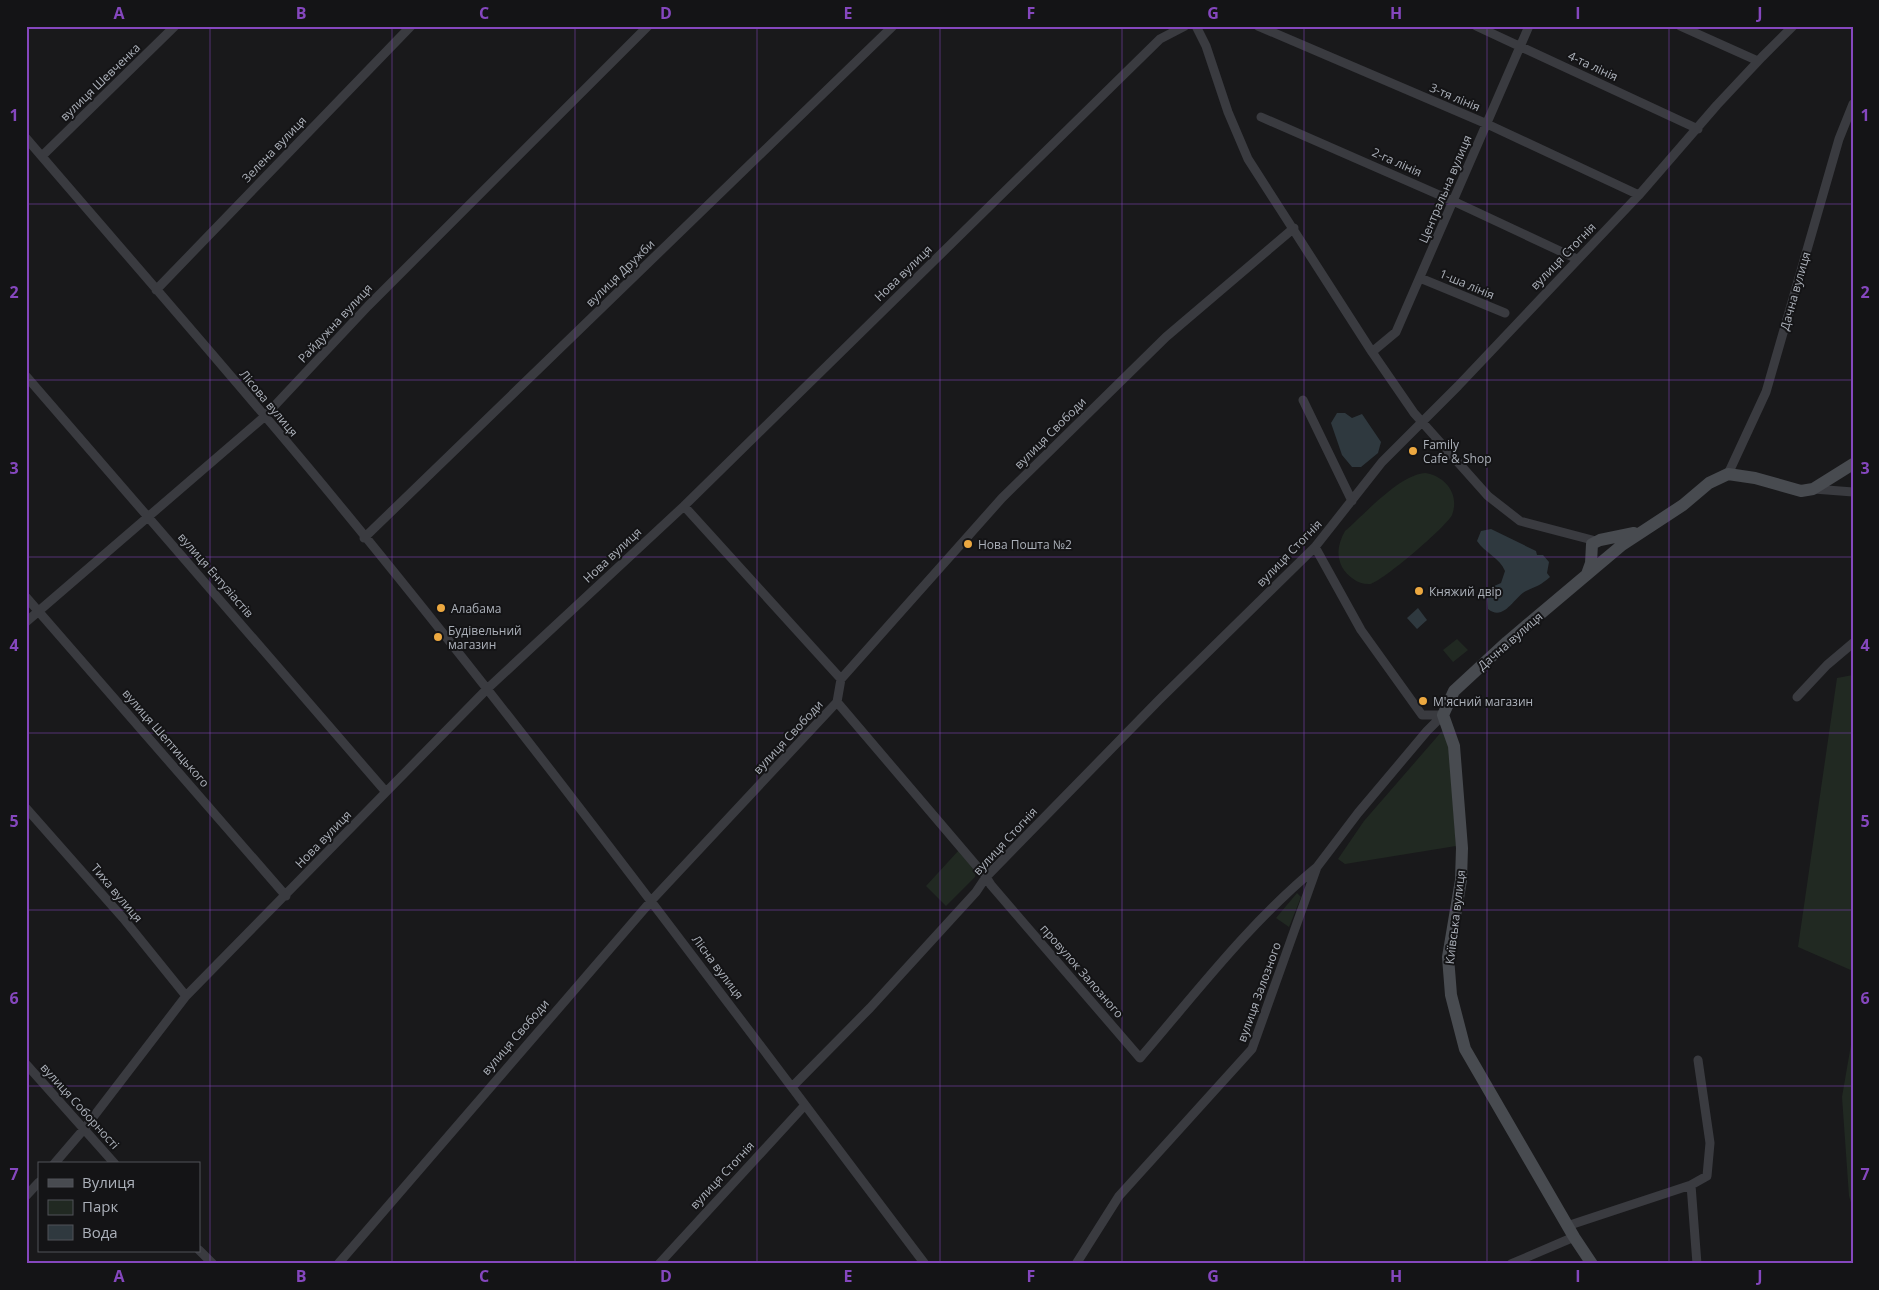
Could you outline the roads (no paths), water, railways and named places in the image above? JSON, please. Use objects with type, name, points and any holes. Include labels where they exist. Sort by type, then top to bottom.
[{"type":"street","name":"вулиця Шевченка","points":[[42,156],[175,26]]},
{"type":"street","name":"Зелена вулиця","points":[[156,290],[411,26]]},
{"type":"street","name":"Райдужна вулиця","points":[[26,622],[264,417],[368,306],[648,26]]},
{"type":"street","name":"вулиця Дружби","points":[[364,538],[893,26]]},
{"type":"street","name":"Нова вулиця","points":[[56,1162],[84,1129],[186,996],[487,689],[684,506],[1160,39],[1185,26]]},
{"type":"street","points":[[1196,26],[1206,46],[1228,112],[1248,159],[1372,352],[1421,422],[1488,496],[1520,521],[1576,537],[1600,541],[1610,546],[1599,557]]},
{"type":"street","name":"3-тя лінія","points":[[1258,26],[1487,124],[1639,195]]},
{"type":"street","name":"4-та лінія","points":[[1476,26],[1698,129]]},
{"type":"street","name":"Центральна вулиця","points":[[1372,352],[1396,332],[1529,26]]},
{"type":"street","points":[[1680,26],[1758,61]]},
{"type":"street","name":"вулиця Стогнія","points":[[792,1087],[870,1008],[976,892],[986,877],[1159,700],[1315,547],[1382,462],[1458,386],[1639,195],[1758,61],[1793,26]]},
{"type":"street","name":"Дачна вулиця","points":[[1728,474],[1766,392],[1839,139],[1853,104]]},
{"type":"street","name":"2-га лінія","points":[[1260,117],[1453,201],[1577,259]]},
{"type":"street","name":"Лісова вулиця","points":[[26,138],[333,498],[487,689]]},
{"type":"street","name":"вулиця Свободи","points":[[338,1264],[652,900],[837,702],[841,679],[1002,498],[1166,337],[1294,228]]},
{"type":"street","name":"1-ша лінія","points":[[1420,278],[1505,313]]},
{"type":"street","name":"вулиця Ентузіастів","points":[[26,376],[150,516],[386,792]]},
{"type":"street","points":[[1302,400],[1352,500]]},
{"type":"street","points":[[1814,489],[1853,464]]},
{"type":"street","points":[[1599,557],[1683,505],[1709,483],[1728,474],[1755,478],[1801,491],[1814,489],[1853,492]]},
{"type":"street","points":[[684,506],[841,679]]},
{"type":"street","points":[[1599,557],[1592,544],[1638,532]]},
{"type":"street","points":[[1576,537],[1599,557]]},
{"type":"street","points":[[1315,547],[1361,630],[1422,715],[1443,715]]},
{"type":"street","name":"Дачна вулиця","points":[[1443,715],[1454,691],[1507,642],[1587,574],[1599,557]]},
{"type":"street","name":"вулиця Шептицького","points":[[26,597],[286,896]]},
{"type":"street","points":[[1797,697],[1826,665],[1853,643]]},
{"type":"street","name":"Лісна вулиця","points":[[487,689],[652,900],[925,1264]]},
{"type":"street","name":"провулок Залозного","points":[[837,702],[986,877],[990,886],[1140,1058],[1293,887],[1317,868]]},
{"type":"street","name":"вулиця Залозного","points":[[1076,1264],[1119,1196],[1252,1049],[1317,868],[1358,813],[1427,730],[1443,715]]},
{"type":"street","name":"Київська вулиця","points":[[1443,715],[1454,746],[1462,848],[1460,880],[1448,957],[1451,995],[1465,1049],[1574,1238],[1592,1264]]},
{"type":"street","name":"Тиха вулиця","points":[[26,808],[123,918],[186,996]]},
{"type":"street","points":[[1568,1226],[1691,1185],[1707,1176],[1710,1143],[1698,1060]]},
{"type":"street","name":"вулиця Соборності","points":[[26,1064],[113,1162]]},
{"type":"street","name":"вулиця Стогнія","points":[[659,1264],[805,1105]]},
{"type":"street","points":[[26,1196],[38,1183]]},
{"type":"street","points":[[1691,1185],[1697,1264]]},
{"type":"street","points":[[1511,1264],[1574,1238]]},
{"type":"street","points":[[200,1251],[213,1264]]},
{"type":"water","points":[[1337,413],[1345,413],[1352,418],[1362,414],[1381,442],[1378,453],[1361,467],[1352,467],[1342,455],[1331,423]]},
{"type":"water","points":[[1491,529],[1536,551],[1537,555],[1543,555],[1549,562],[1547,573],[1550,577],[1541,584],[1526,591],[1504,611],[1499,613],[1488,609],[1487,594],[1492,587],[1501,583],[1505,571],[1503,566],[1477,541],[1481,531]]},
{"type":"water","points":[[1418,608],[1427,620],[1417,629],[1407,618]]},
{"type":"place","name":"Family Cafe & Shop","points":[[1413,451]]},
{"type":"place","name":"Нова Пошта №2","points":[[968,544]]},
{"type":"place","name":"Княжий двір","points":[[1419,591]]},
{"type":"place","name":"Алабама","points":[[441,608]]},
{"type":"place","name":"Будівельний магазин","points":[[438,637]]},
{"type":"place","name":"М'ясний магазин","points":[[1423,701]]}]
